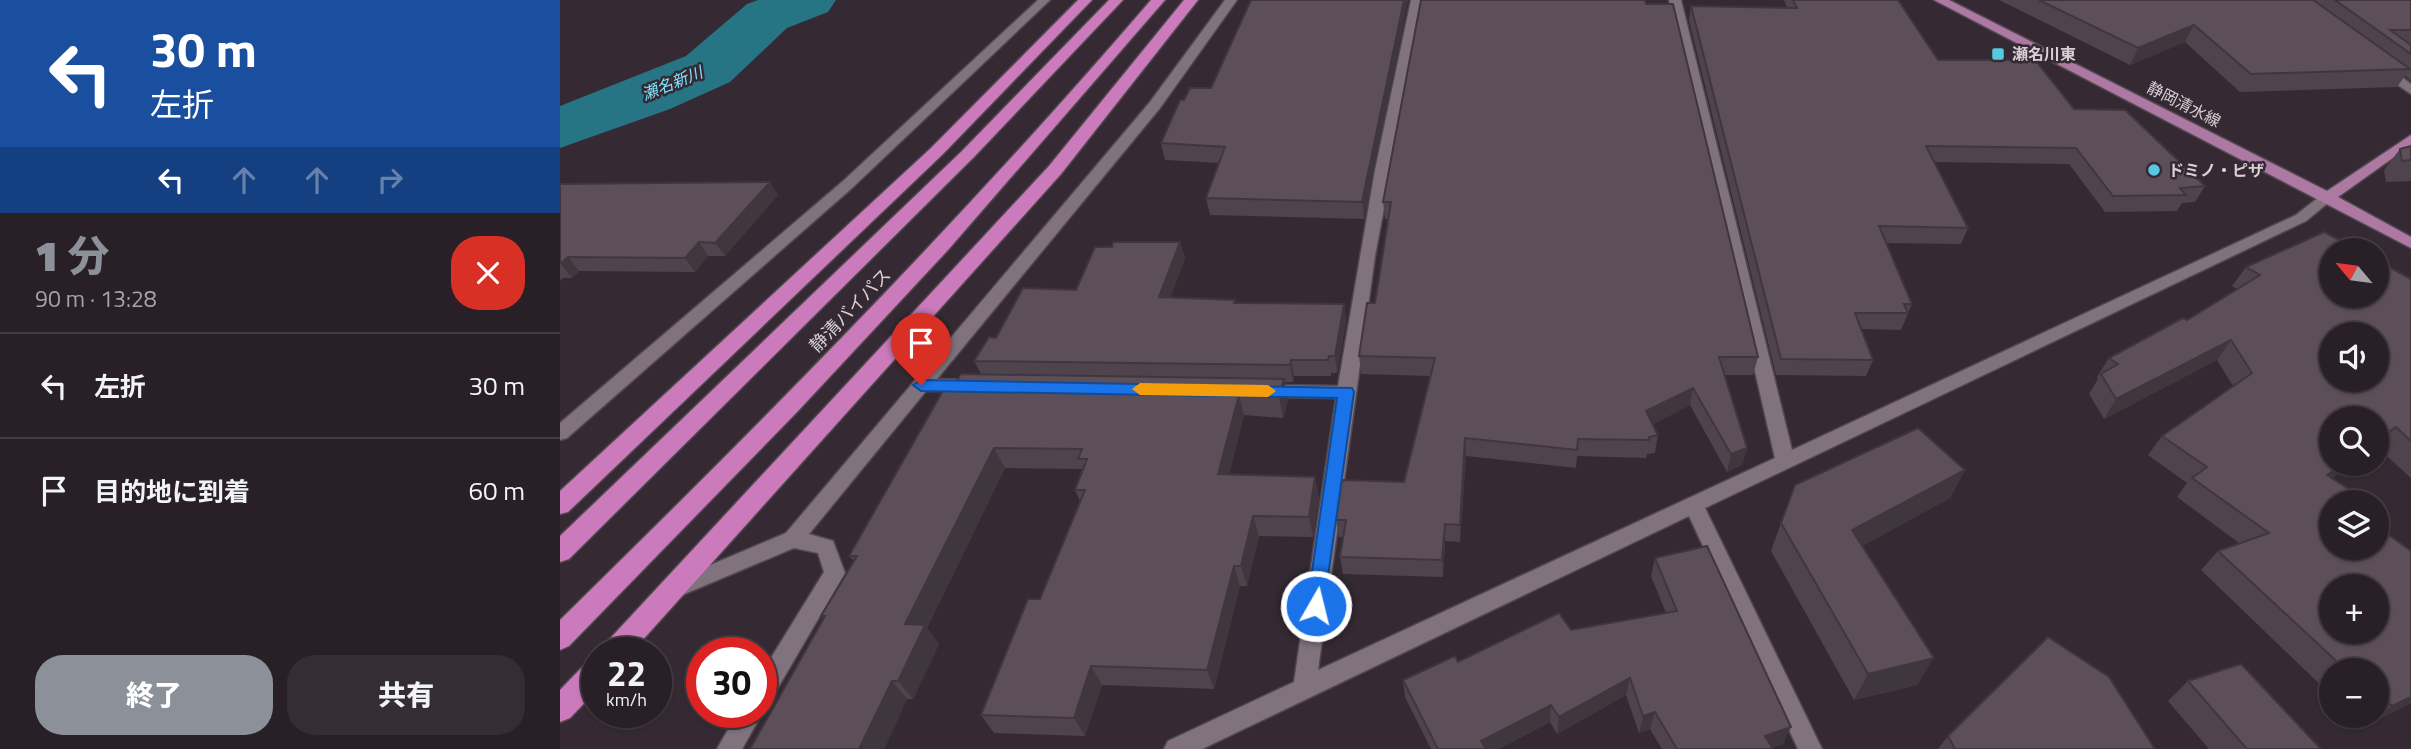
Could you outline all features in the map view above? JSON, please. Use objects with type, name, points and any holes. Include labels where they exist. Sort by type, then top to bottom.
[{"type":"highway","points":[[560,505],[937,151],[1084,0]]},
{"type":"highway","name":"静清バイパス","points":[[560,552],[968,154],[1116,0]]},
{"type":"highway","name":"静清バイパス","points":[[560,638],[668,530],[1002,180],[1158,0]]},
{"type":"highway","points":[[629,637],[1055,170],[1191,0]]},
{"type":"highway","points":[[560,709],[581,687]]},
{"type":"main road","name":"静岡清水線","points":[[1940,0],[2328,197],[2411,243]]},
{"type":"main road","points":[[2328,197],[2411,139]]},
{"type":"street","points":[[560,433],[847,185],[1044,0]]},
{"type":"street","points":[[673,590],[793,539],[1155,105],[1231,0]]},
{"type":"street","points":[[1305,686],[1346,392],[1388,123],[1417,0]]},
{"type":"street","points":[[1675,0],[1785,459]]},
{"type":"street","points":[[2367,57],[2411,90]]},
{"type":"street","points":[[1176,749],[1785,459],[2301,218],[2328,197]]},
{"type":"street","points":[[921,385],[989,386]]},
{"type":"street","points":[[1250,391],[1346,392]]},
{"type":"street","points":[[1693,503],[1810,749]]},
{"type":"street","points":[[777,669],[835,573],[826,547],[793,539]]},
{"type":"street","points":[[729,749],[741,728]]},
{"type":"building","points":[[1251,0],[1404,0],[1362,202],[1206,198],[1225,147],[1161,143],[1180,100],[1184,100],[1190,88],[1211,88]]},
{"type":"building","points":[[1421,0],[1645,0],[1646,4],[1673,4],[1758,357],[1719,357],[1747,448],[1731,454],[1693,388],[1646,411],[1658,435],[1649,437],[1649,440],[1578,439],[1577,450],[1465,438],[1460,525],[1445,524],[1442,560],[1340,557],[1346,520],[1336,520],[1342,480],[1404,482],[1435,358],[1359,356],[1367,303],[1375,303],[1391,202],[1383,202]]},
{"type":"building","points":[[1793,0],[1898,0],[1938,60],[2035,60],[2074,109],[2125,110],[2205,186],[2180,188],[2186,195],[2113,196],[2076,148],[1926,146],[1968,228],[1879,226],[1912,304],[1904,304],[1908,313],[1855,313],[1873,360],[1781,359],[1691,6],[1797,8]]},
{"type":"building","points":[[2039,0],[2313,0],[2410,69],[2251,74],[2194,25],[2138,48]]},
{"type":"building","points":[[2335,0],[2411,0],[2411,30],[2390,30],[2411,45],[2411,54]]},
{"type":"building","points":[[2411,146],[2411,160],[2402,161],[2400,149]]},
{"type":"building","points":[[770,182],[715,243],[699,242],[685,258],[568,257],[560,264],[560,184]]},
{"type":"building","points":[[2324,232],[2335,238],[2319,238],[2319,308],[2389,308],[2389,267],[2411,279],[2411,441],[2396,427],[2389,432],[2389,406],[2319,406],[2319,476],[2329,476],[2350,490],[2319,490],[2319,560],[2389,560],[2389,535],[2411,551],[2411,697],[2392,706],[2389,703],[2389,658],[2333,658],[2218,551],[2269,533],[2192,478],[2207,467],[2162,436],[2252,373],[2231,340],[2116,399],[2101,374],[2118,364],[2109,358],[2183,318],[2187,320],[2260,275],[2246,267]]},
{"type":"building","points":[[1113,242],[1180,242],[1159,297],[1235,300],[1234,303],[1344,304],[1335,356],[1329,356],[1328,360],[1291,360],[1290,365],[974,361],[989,337],[996,338],[1023,288],[1076,290],[1095,247],[1112,247]]},
{"type":"building","points":[[961,374],[1284,379],[1279,397],[1239,395],[1218,474],[1315,477],[1309,517],[1253,516],[1241,566],[1234,566],[1207,670],[1091,666],[1074,718],[981,715],[1028,599],[1040,599],[1085,490],[1075,490],[1087,459],[1078,459],[1082,449],[994,448],[905,624],[925,625],[898,681],[892,681],[859,749],[750,749],[762,728],[777,728],[777,701],[825,616],[821,616],[857,556],[849,556],[948,382],[956,382]]},
{"type":"building","points":[[1918,428],[1965,470],[1852,530],[1934,658],[1868,674],[1781,523],[1795,485]]},
{"type":"building","points":[[1707,546],[1791,727],[1765,736],[1773,749],[1677,749],[1655,712],[1643,716],[1630,678],[1559,717],[1551,705],[1481,741],[1486,749],[1438,749],[1403,680],[1455,656],[1458,662],[1559,613],[1571,630],[1677,611],[1655,558]]},
{"type":"building","points":[[2048,637],[2109,677],[2155,749],[1955,749],[1948,736]]},
{"type":"building","points":[[2241,664],[2321,749],[2247,749],[2188,681]]},
{"type":"waterway","name":"瀬名新川","points":[[560,128],[648,96],[708,69],[767,16],[808,0]]},
{"type":"slow traffic","points":[[1140,389],[1268,391]]},
{"type":"place","name":"瀬名川東","points":[[1998,54]]},
{"type":"place","name":"ドミノ・ピザ","points":[[2154,170]]},
{"type":"route","points":[[921,385],[1346,392],[1316,606]]}]
